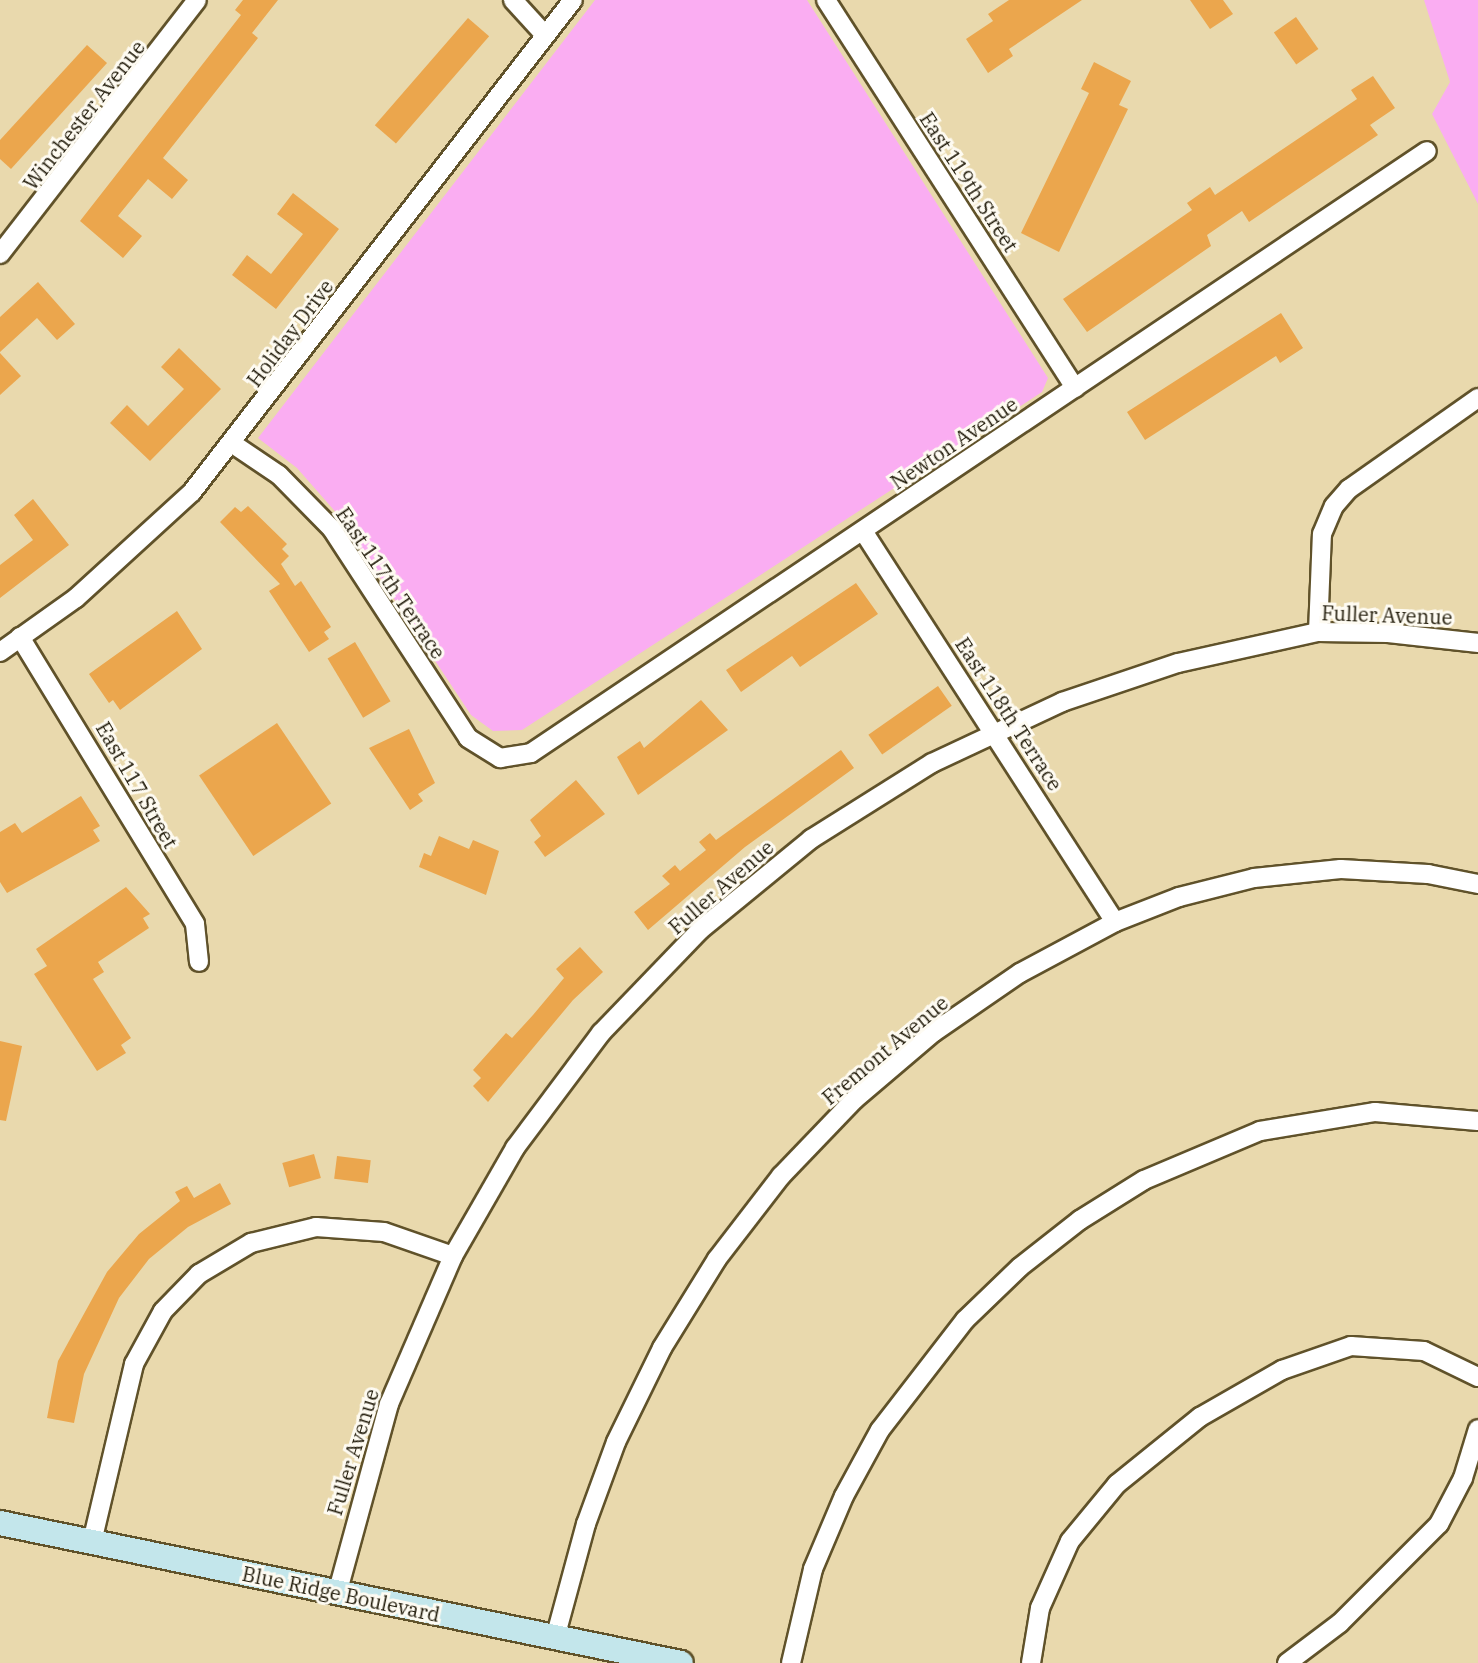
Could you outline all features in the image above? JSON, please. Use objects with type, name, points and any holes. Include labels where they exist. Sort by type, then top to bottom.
[{"type":"main road","name":"Blue Ridge Boulevard","points":[[0,1523],[681,1663]]},
{"type":"street","name":"Winchester Avenue","points":[[0,254],[197,0]]},
{"type":"street","points":[[513,0],[544,34]]},
{"type":"street","name":"Holiday Drive","points":[[0,652],[136,547],[233,444],[573,0]]},
{"type":"street","name":"East 119th Street","points":[[826,0],[1075,388]]},
{"type":"street","name":"Newton Avenue","points":[[500,758],[531,753],[1427,151]]},
{"type":"street","points":[[1318,632],[1322,534],[1334,506],[1349,489],[1478,398]]},
{"type":"street","name":"East 117th Terrace","points":[[233,444],[279,475],[332,529],[468,738],[500,758]]},
{"type":"street","name":"East 118th Terrace","points":[[863,531],[1115,922]]},
{"type":"street","name":"Fuller Avenue","points":[[337,1594],[389,1404],[453,1256],[515,1148],[601,1033],[700,930],[811,839],[932,763],[1062,702],[1178,663],[1318,632],[1388,633],[1478,643]]},
{"type":"street","name":"East 117 Street","points":[[20,637],[195,924],[199,962]]},
{"type":"street","name":"Fremont Avenue","points":[[555,1638],[586,1524],[616,1442],[662,1348],[717,1259],[781,1176],[854,1100],[934,1032],[1020,973],[1115,922],[1179,897],[1254,878],[1341,869],[1428,874],[1478,884]]},
{"type":"street","points":[[791,1663],[813,1569],[844,1496],[880,1430],[945,1344],[1020,1267],[1080,1220],[1144,1180],[1260,1131],[1375,1112],[1478,1121]]},
{"type":"street","points":[[92,1542],[134,1364],[163,1311],[199,1274],[251,1243],[316,1227],[384,1232],[453,1256]]},
{"type":"street","points":[[1031,1663],[1040,1608],[1070,1541],[1117,1484],[1200,1417],[1282,1370],[1351,1346],[1424,1351],[1478,1377]]},
{"type":"street","points":[[1287,1663],[1340,1623],[1431,1534],[1463,1478],[1478,1429]]},
{"type":"shaded area","points":[[595,0],[807,0],[1048,378],[1042,392],[522,730],[493,731],[471,715],[340,517],[297,468],[258,438]]},
{"type":"shaded area","points":[[1424,0],[1478,0],[1478,204],[1432,114],[1450,82]]},
{"type":"building","points":[[243,0],[278,0],[252,33],[258,38],[163,158],[188,180],[172,199],[148,179],[118,216],[142,236],[123,258],[80,221],[241,15],[235,10]]},
{"type":"building","points":[[1009,0],[1082,0],[1009,49],[1013,56],[988,73],[966,39],[993,21],[988,14]]},
{"type":"building","points":[[1190,0],[1223,0],[1233,14],[1210,29]]},
{"type":"building","points":[[1296,17],[1318,49],[1296,64],[1274,32]]},
{"type":"building","points":[[468,18],[489,36],[396,144],[375,125]]},
{"type":"building","points":[[87,45],[107,63],[11,169],[0,159],[0,140]]},
{"type":"building","points":[[1094,62],[1131,81],[1119,105],[1128,109],[1059,252],[1021,233],[1089,93],[1081,89]]},
{"type":"building","points":[[1373,76],[1395,108],[1370,125],[1378,135],[1249,222],[1242,211],[1207,235],[1211,246],[1087,332],[1063,299],[1192,210],[1187,203],[1210,187],[1215,195],[1357,99],[1351,90]]},
{"type":"building","points":[[293,193],[339,229],[276,309],[232,275],[247,255],[271,274],[303,234],[277,214]]},
{"type":"building","points":[[38,282],[75,324],[57,340],[37,318],[0,352],[0,317]]},
{"type":"building","points":[[1281,313],[1303,348],[1280,363],[1276,356],[1145,440],[1127,412]]},
{"type":"building","points":[[179,348],[221,389],[150,461],[110,423],[127,405],[148,426],[184,389],[161,367]]},
{"type":"building","points":[[0,353],[21,376],[0,395]]},
{"type":"building","points":[[33,499],[69,545],[0,598],[0,565],[33,540],[14,515]]},
{"type":"building","points":[[248,506],[287,544],[282,549],[289,556],[281,564],[295,586],[301,581],[331,627],[324,632],[329,639],[309,652],[269,591],[280,584],[220,522],[235,507],[241,512]]},
{"type":"building","points":[[856,583],[878,614],[800,667],[792,656],[741,692],[726,670]]},
{"type":"building","points":[[177,611],[202,649],[120,710],[113,700],[109,703],[89,674]]},
{"type":"building","points":[[355,642],[391,701],[363,718],[328,658]]},
{"type":"building","points":[[938,686],[952,706],[882,754],[868,735]]},
{"type":"building","points":[[701,700],[728,730],[638,795],[617,757],[640,741],[644,748]]},
{"type":"building","points":[[277,723],[331,803],[253,856],[199,776]]},
{"type":"building","points":[[409,729],[435,783],[418,794],[423,801],[410,810],[369,748]]},
{"type":"building","points":[[841,750],[854,768],[745,847],[648,930],[634,912],[670,884],[662,876],[675,865],[680,871],[706,850],[699,842],[710,833],[716,840]]},
{"type":"building","points":[[576,780],[605,814],[545,857],[534,842],[541,836],[530,820]]},
{"type":"building","points":[[81,796],[100,826],[93,830],[100,841],[7,893],[0,882],[0,832],[15,823],[22,833]]},
{"type":"building","points":[[439,836],[469,849],[473,840],[499,851],[486,895],[419,867],[424,853],[431,856]]},
{"type":"building","points":[[126,887],[150,914],[143,918],[149,928],[98,962],[104,972],[93,979],[131,1038],[121,1045],[126,1053],[97,1071],[34,974],[47,966],[36,949]]},
{"type":"building","points":[[580,947],[603,972],[573,1000],[488,1102],[473,1086],[481,1078],[473,1070],[506,1033],[512,1038],[533,1015],[564,978],[556,969]]},
{"type":"building","points":[[0,1041],[22,1046],[6,1121],[0,1120]]},
{"type":"building","points":[[314,1154],[321,1178],[289,1187],[282,1163]]},
{"type":"building","points":[[337,1156],[371,1160],[368,1183],[334,1179]]},
{"type":"building","points":[[220,1183],[231,1204],[188,1227],[149,1259],[119,1298],[84,1374],[74,1423],[47,1418],[58,1361],[107,1272],[139,1234],[180,1201],[175,1192],[187,1186],[194,1198]]}]
